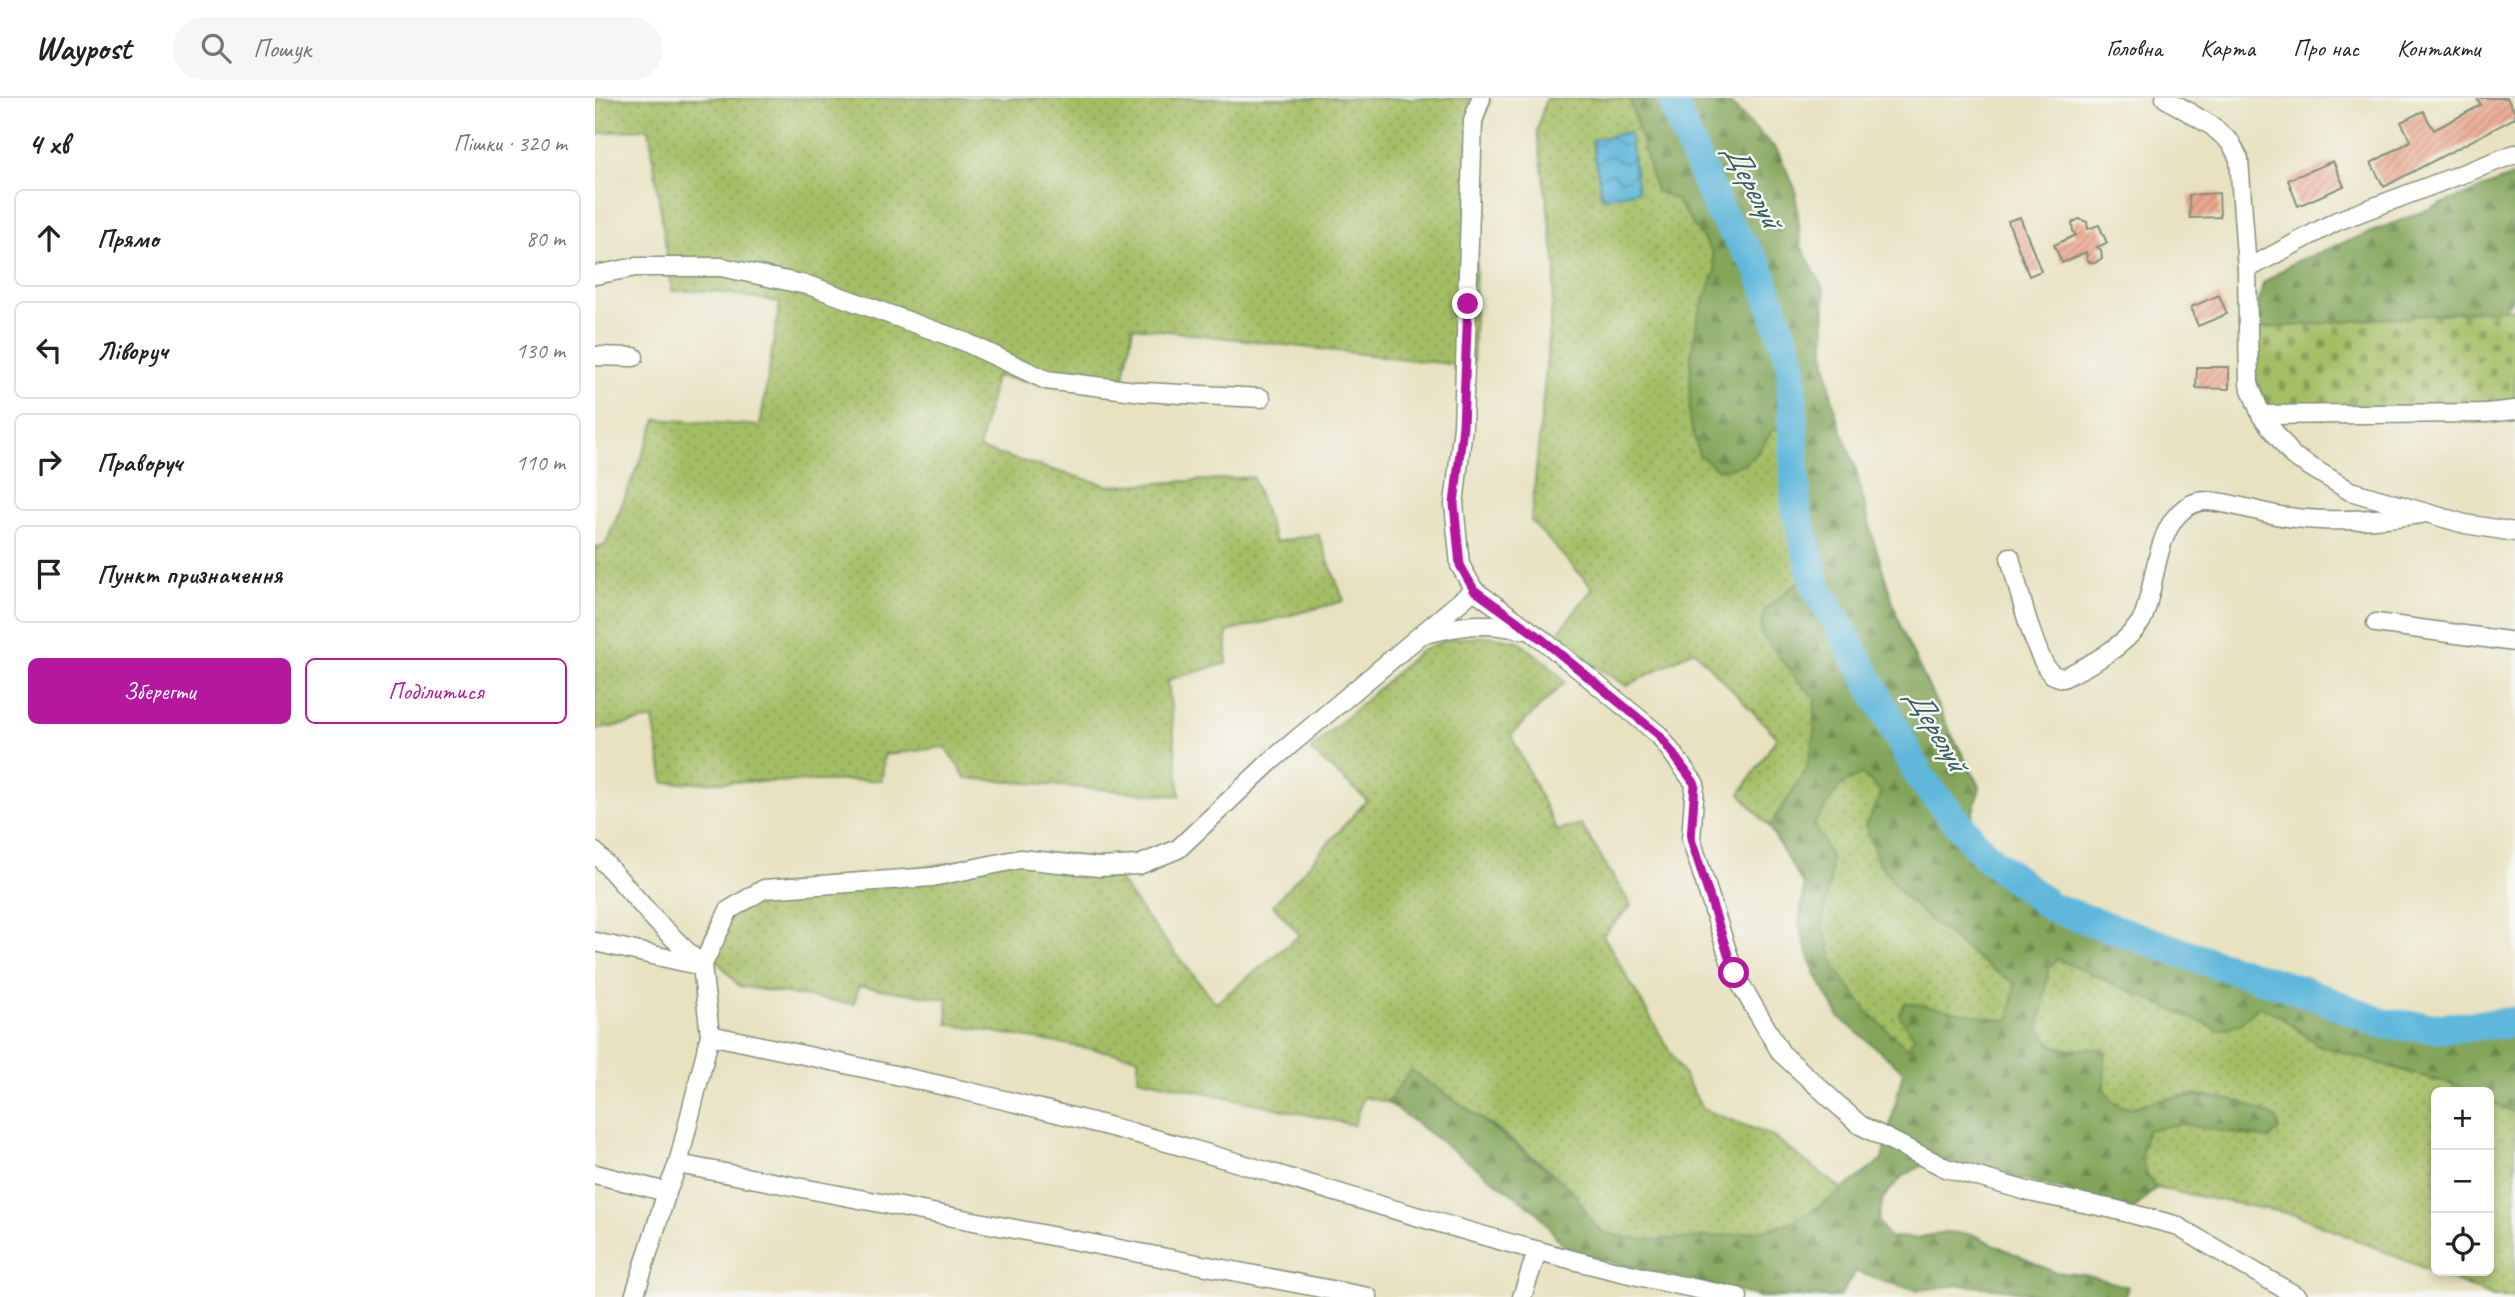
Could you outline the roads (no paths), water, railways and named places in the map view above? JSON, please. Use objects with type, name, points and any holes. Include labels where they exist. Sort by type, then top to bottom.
[{"type":"street","points":[[1481,98],[1473,121],[1464,412],[1454,504],[1460,565],[1474,590],[1530,631],[1659,735],[1695,784],[1691,839],[1734,973],[1781,1054],[1860,1125],[1946,1168],[2034,1193],[2175,1225],[2298,1297]]},
{"type":"street","points":[[2165,98],[2212,126],[2231,143],[2238,159],[2246,269],[2249,384],[2261,415],[2293,456],[2350,491],[2465,524],[2515,533]]},
{"type":"street","points":[[2246,269],[2337,221],[2515,154]]},
{"type":"street","points":[[595,275],[636,267],[721,267],[811,286],[963,341],[1047,380],[1143,392],[1261,398]]},
{"type":"street","points":[[595,356],[634,357]]},
{"type":"street","points":[[2261,415],[2486,413],[2515,410]]},
{"type":"street","points":[[2010,557],[2044,663],[2051,674],[2063,678],[2085,667],[2125,640],[2142,621],[2162,547],[2172,521],[2183,509],[2199,502],[2214,502],[2288,518],[2386,519],[2428,513]]},
{"type":"street","points":[[634,1297],[678,1164],[710,1035],[702,966],[729,910],[764,889],[932,877],[1020,859],[1099,867],[1139,865],[1178,849],[1271,761],[1474,590]]},
{"type":"street","points":[[1420,635],[1462,625],[1494,623],[1530,631]]},
{"type":"street","points":[[2377,623],[2515,642]]},
{"type":"street","points":[[595,852],[657,922],[702,966]]},
{"type":"street","points":[[595,942],[702,966]]},
{"type":"street","points":[[710,1035],[991,1096],[1196,1150],[1537,1252],[1738,1297]]},
{"type":"street","points":[[678,1164],[1368,1297]]},
{"type":"street","points":[[595,1174],[667,1192]]},
{"type":"street","points":[[1522,1297],[1537,1252]]},
{"type":"water","points":[[1629,132],[1638,191],[1602,198],[1592,140]]},
{"type":"waterway","name":"Дерелуй","points":[[1674,98],[1677,114],[1720,212],[1759,268],[1791,361],[1796,509],[1816,586],[1921,779],[1986,856],[2051,907],[2203,960],[2309,993],[2384,1024],[2443,1028],[2515,1022]]}]
